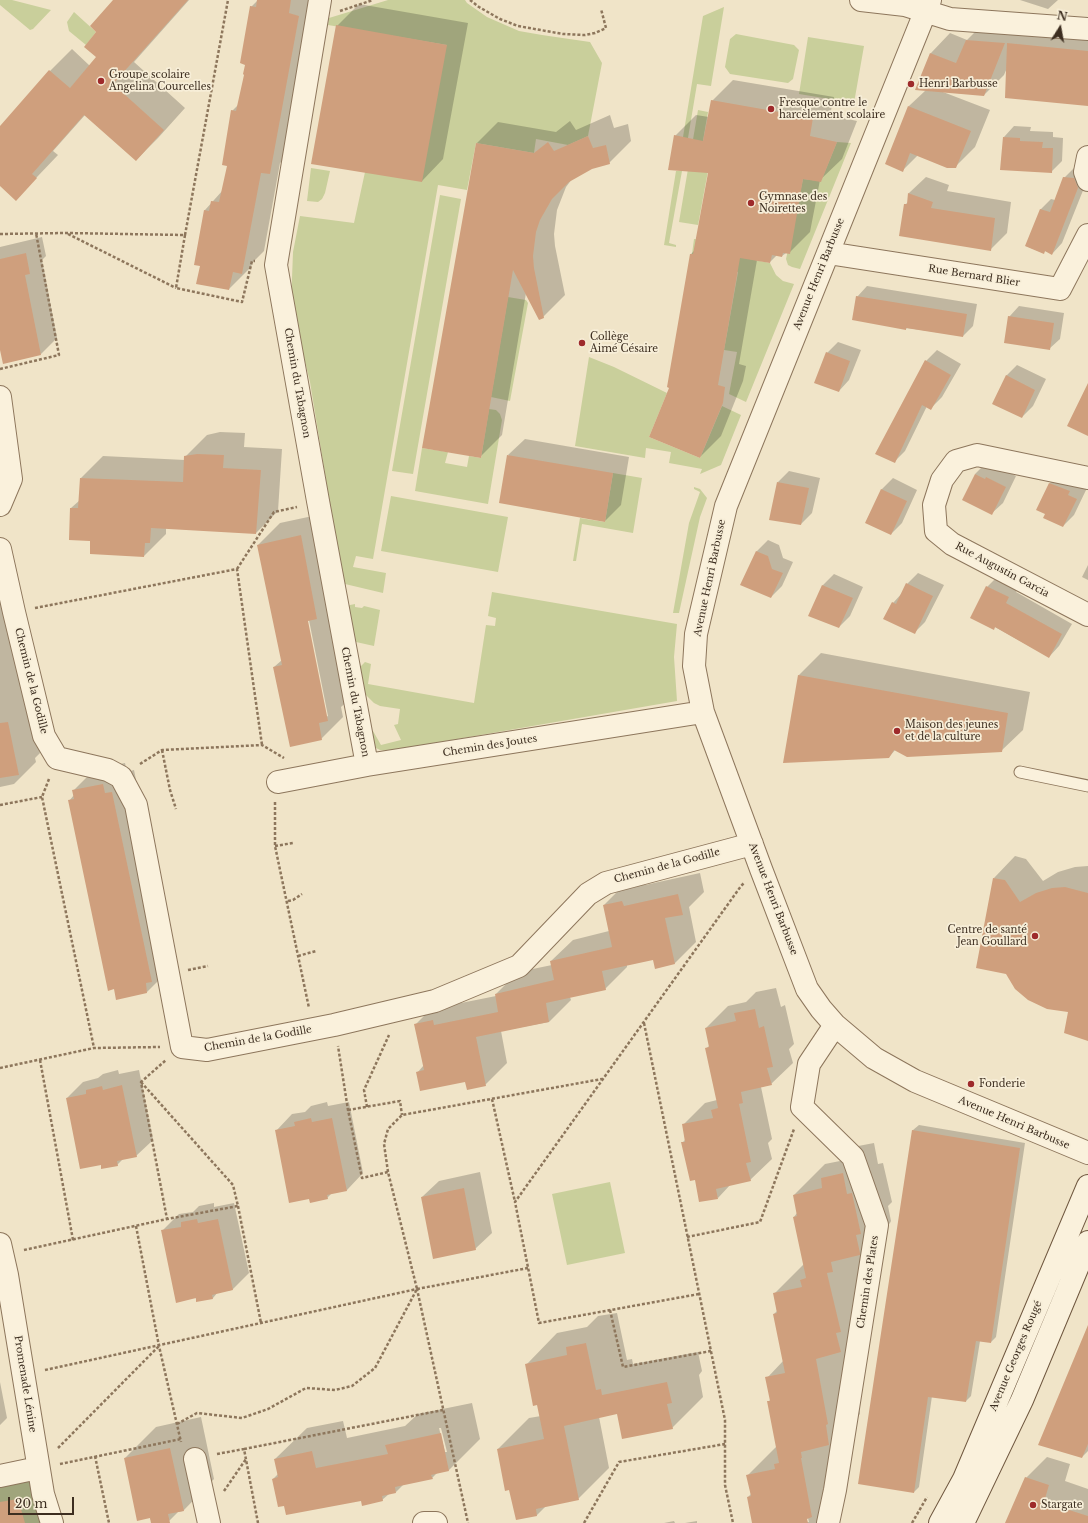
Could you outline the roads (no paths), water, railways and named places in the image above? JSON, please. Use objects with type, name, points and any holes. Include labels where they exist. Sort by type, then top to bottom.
[{"type":"street","name":"Chemin du Tabagnon","points":[[320,0],[276,265],[367,765]]},
{"type":"street","points":[[861,0],[928,6],[950,19],[1088,29]]},
{"type":"street","name":"Avenue Henri Barbusse","points":[[928,6],[726,506],[696,634],[694,666],[703,712],[761,869],[807,989],[821,1009],[836,1025],[874,1058],[915,1080],[1088,1153]]},
{"type":"street","points":[[1088,157],[1085,172],[1088,180]]},
{"type":"street","name":"Rue Bernard Blier","points":[[828,253],[1060,289],[1088,234]]},
{"type":"street","points":[[0,396],[11,478],[0,505]]},
{"type":"street","name":"Rue Augustin Garcia","points":[[1088,478],[977,455],[956,461],[942,480],[934,505],[936,531],[952,544],[1088,615]]},
{"type":"street","name":"Chemin de la Godille","points":[[0,548],[44,736],[57,758],[108,770],[121,777],[136,805],[182,1047],[207,1050],[313,1030],[435,1001],[519,966],[588,894],[606,883],[752,844]]},
{"type":"street","name":"Chemin des Joutes","points":[[277,791],[311,776],[367,765],[703,712]]},
{"type":"street","name":"Chemin des Plates","points":[[828,1523],[835,1490],[877,1225],[853,1157],[802,1107],[809,1064],[836,1025]]},
{"type":"street","name":"Avenue Georges Rougé","points":[[940,1523],[964,1479],[1088,1186]]},
{"type":"street","points":[[963,1523],[1022,1400],[1088,1242]]},
{"type":"street","name":"Promenade Lénine","points":[[1,1249],[7,1275],[38,1468],[43,1494],[52,1523]]},
{"type":"street","points":[[195,1459],[208,1520]]},
{"type":"street","points":[[0,1476],[38,1468]]},
{"type":"street","points":[[424,1523],[436,1523]]},
{"type":"lane","points":[[1020,772],[1088,786]]},
{"type":"place","name":"Groupe scolaire Angelina Courcelles","points":[[101,81]]},
{"type":"place","name":"Henri Barbusse","points":[[911,84]]},
{"type":"place","name":"Fresque contre le harcèlement scolaire","points":[[771,109]]},
{"type":"place","name":"Gymnase des Noirettes","points":[[751,203]]},
{"type":"place","name":"Collège Aimé Césaire","points":[[582,343]]},
{"type":"place","name":"Maison des jeunes et de la culture","points":[[897,731]]},
{"type":"place","name":"Centre de santé Jean Goullard","points":[[1035,936]]},
{"type":"place","name":"Fonderie","points":[[971,1084]]},
{"type":"place","name":"Stargate","points":[[1033,1505]]}]
